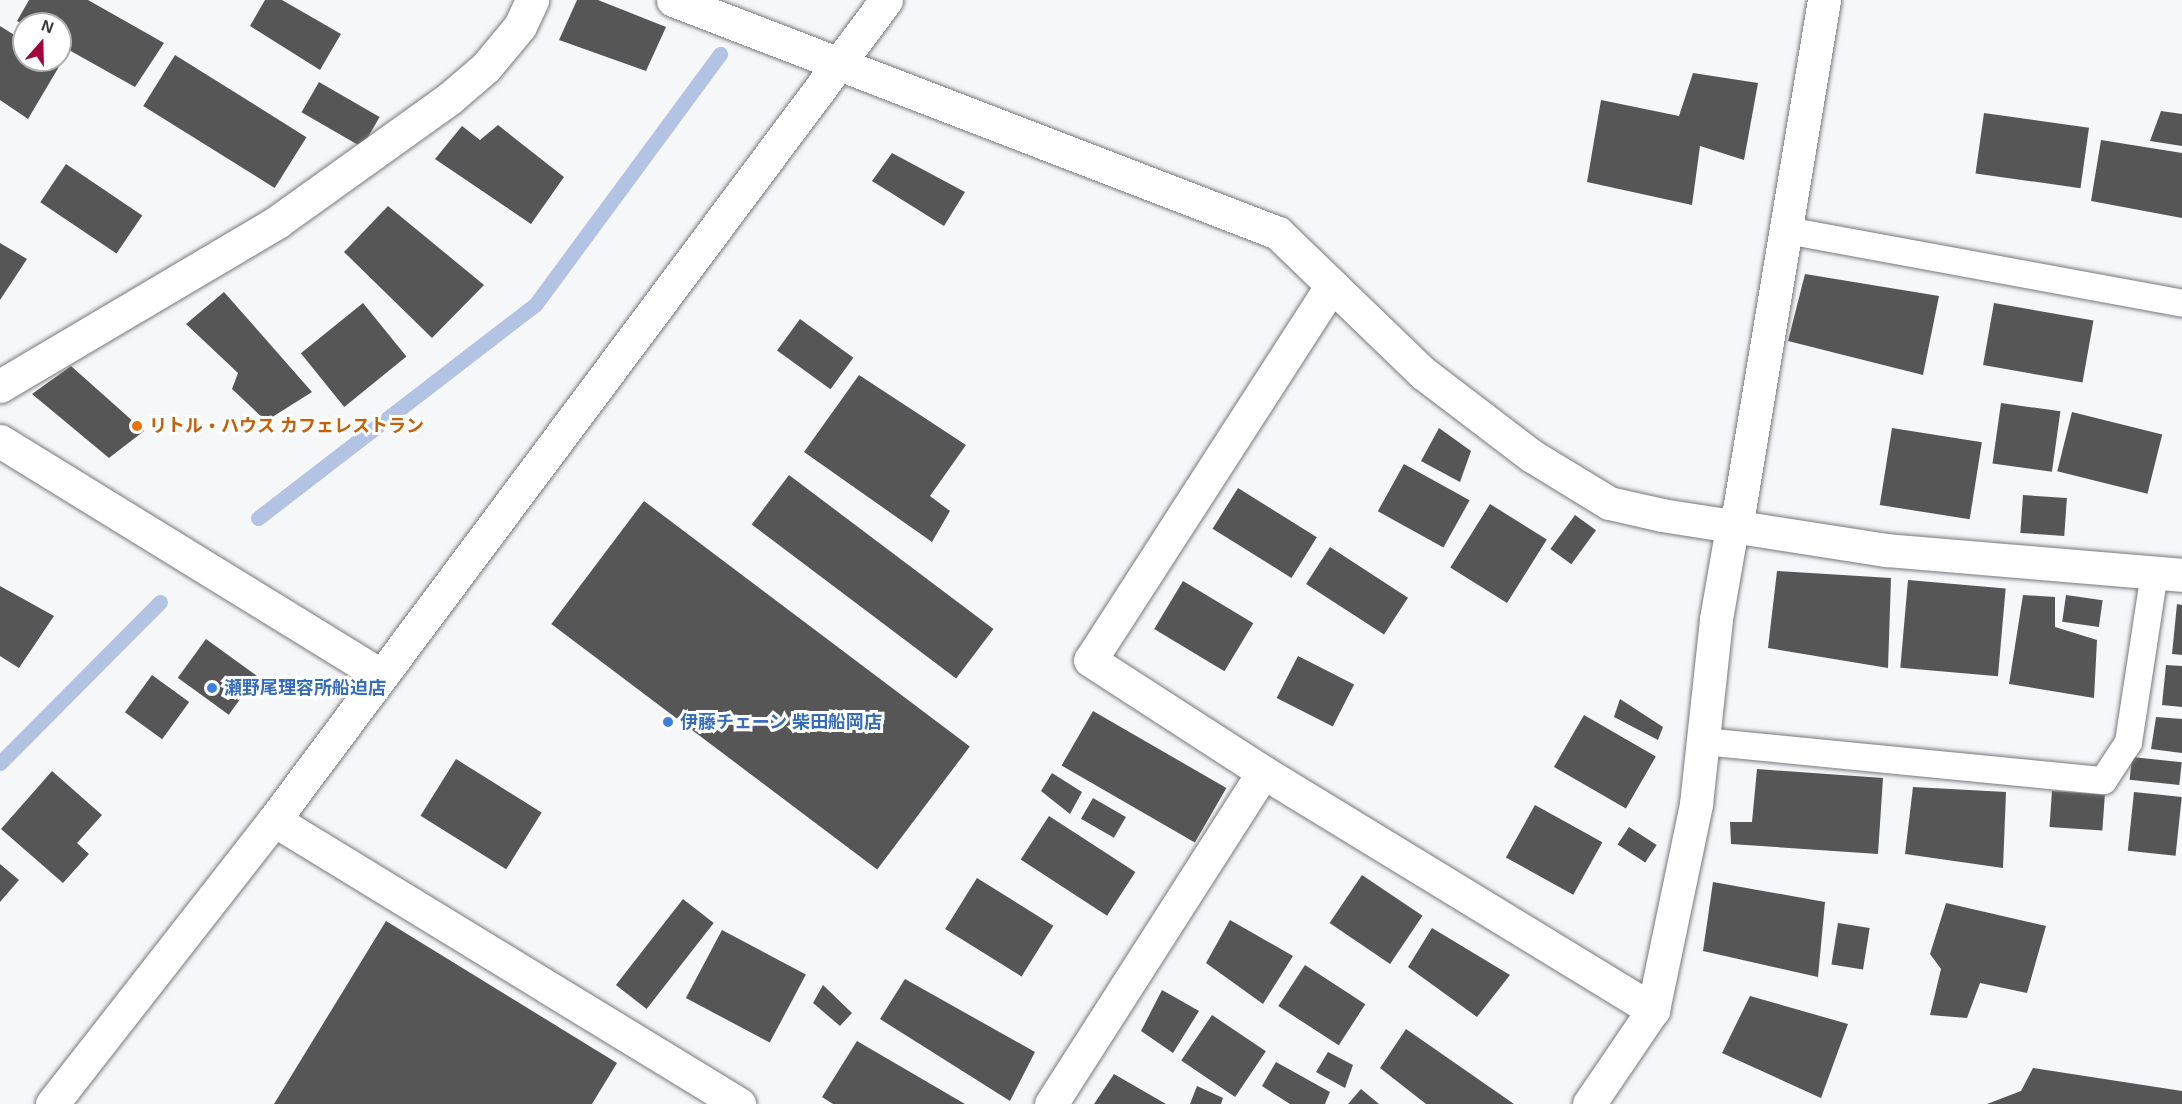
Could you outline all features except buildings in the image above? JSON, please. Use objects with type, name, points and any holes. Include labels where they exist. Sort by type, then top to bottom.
[{"type":"street","points":[[0,386],[277,222],[450,99],[486,67],[520,26],[532,0]]},
{"type":"street","points":[[673,0],[1278,233],[1424,373],[1532,456],[1609,503],[1732,527],[1886,550],[2168,574]]},
{"type":"street","points":[[52,1104],[274,820],[379,674],[886,0]]},
{"type":"street","points":[[1589,1104],[1653,1010],[1696,804],[1716,619],[1732,527],[1739,510],[1824,0]]},
{"type":"street","points":[[1332,285],[1090,660],[1263,772],[1653,1010]]},
{"type":"street","points":[[0,441],[379,674]]},
{"type":"street","points":[[1051,1104],[1263,772]]},
{"type":"street","points":[[274,820],[739,1104]]},
{"type":"lane","points":[[1786,230],[2182,303]]},
{"type":"lane","points":[[1703,741],[2103,780],[2128,742],[2168,574]]},
{"type":"waterway","points":[[258,518],[535,305],[720,54]]},
{"type":"waterway","points":[[0,763],[160,602]]},
{"type":"place","name":"リトル・ハウス カフェレストラン","points":[[137,426]]},
{"type":"place","name":"瀬野尾理容所船迫店","points":[[212,688]]},
{"type":"place","name":"伊藤チェーン 柴田船岡店","points":[[668,722]]}]
